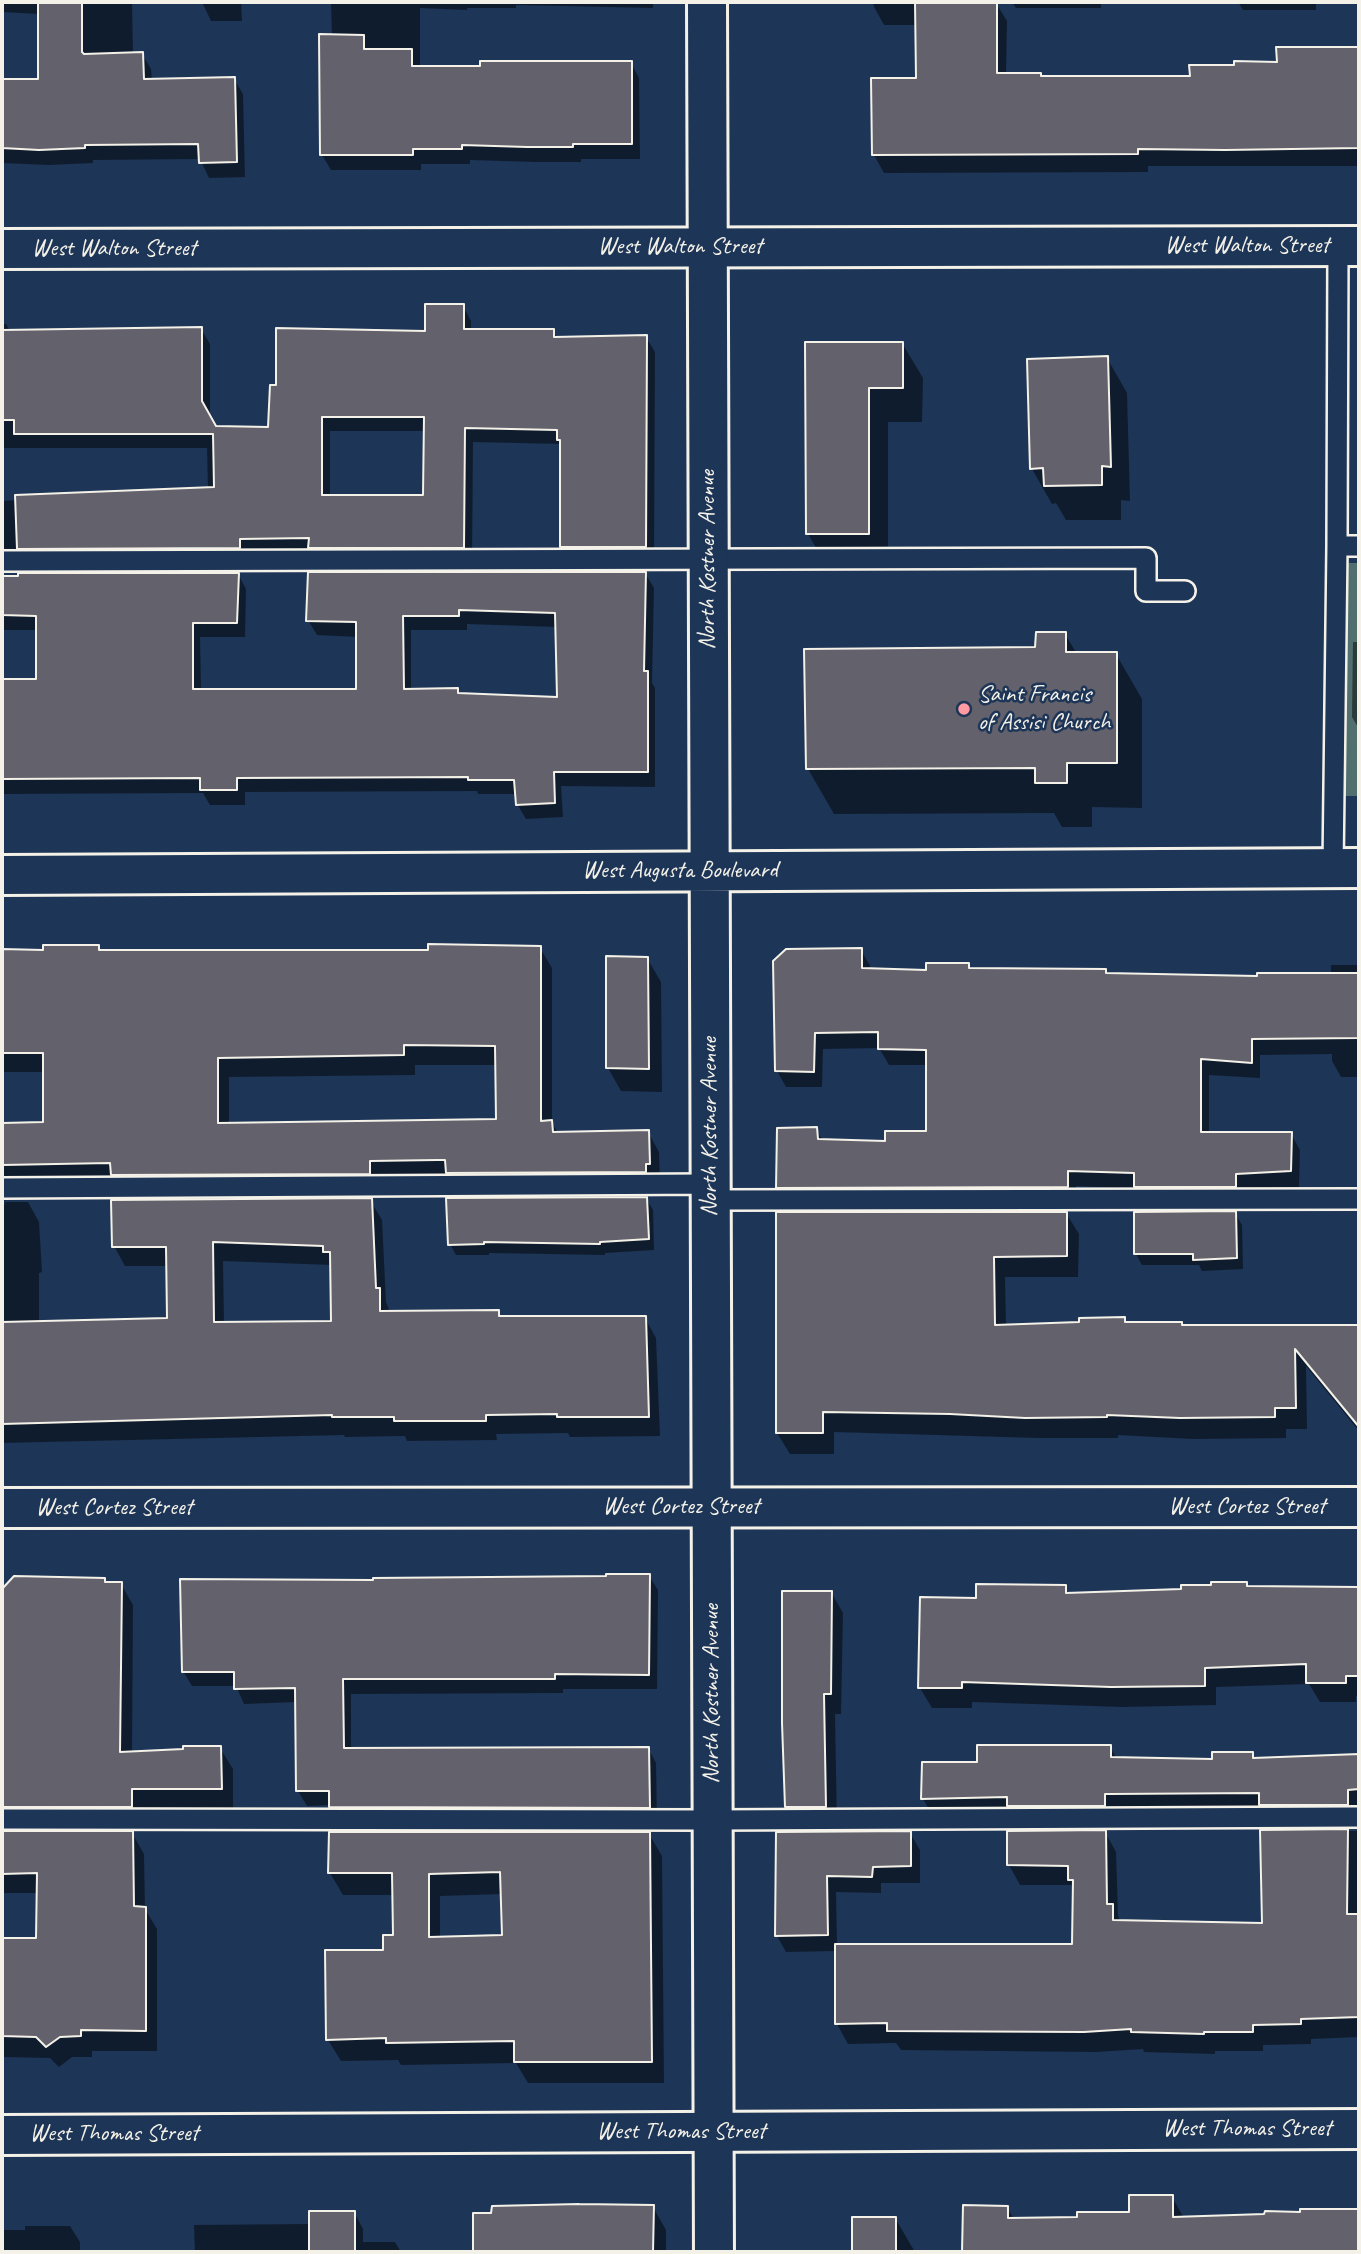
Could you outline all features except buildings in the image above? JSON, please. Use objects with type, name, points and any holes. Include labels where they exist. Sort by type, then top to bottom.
[{"type":"street","name":"North Kostner Avenue","points":[[707,2],[714,2252]]},
{"type":"street","name":"West Walton Street","points":[[2,249],[1349,246]]},
{"type":"street","name":"West Augusta Boulevard","points":[[2,875],[1346,868]]},
{"type":"street","name":"West Cortez Street","points":[[2,1508],[1359,1507]]},
{"type":"street","name":"West Thomas Street","points":[[2,2135],[1359,2129]]},
{"type":"lane","points":[[1346,868],[1337,546],[1349,246]]},
{"type":"lane","points":[[1337,546],[1359,546]]},
{"type":"lane","points":[[2,561],[1146,558],[1146,591],[1185,591]]},
{"type":"lane","points":[[2,1188],[1359,1199]]},
{"type":"lane","points":[[2,1819],[713,1821],[1359,1817]]},
{"type":"green space","points":[[1347,563],[1359,563],[1359,796],[1345,796]]},
{"type":"place","name":"Saint Francis of Assisi Church","points":[[964,709]]}]
